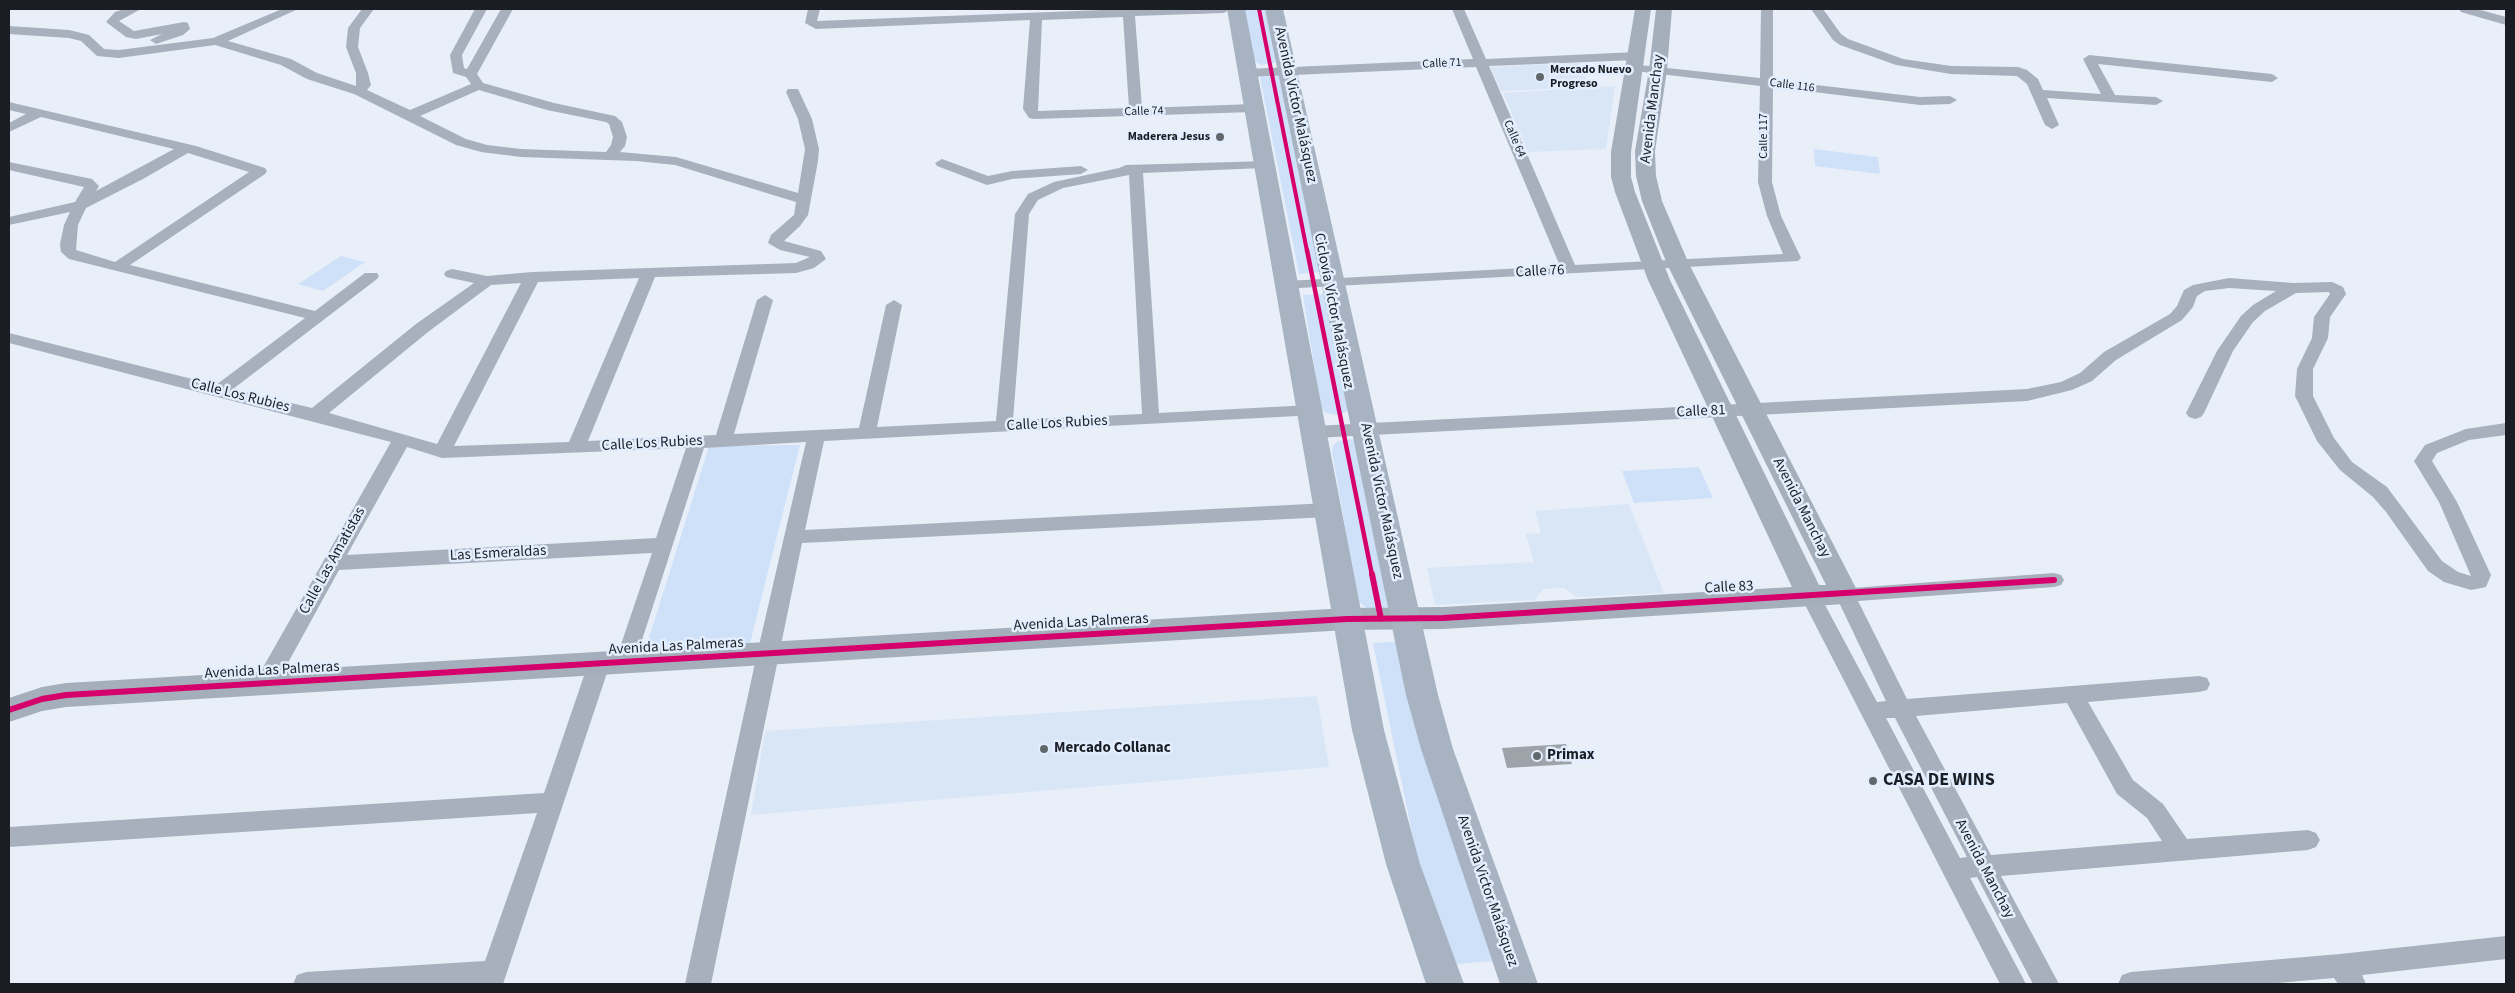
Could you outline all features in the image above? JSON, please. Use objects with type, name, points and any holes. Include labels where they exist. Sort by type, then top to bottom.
[{"type":"main road","points":[[1236,9],[1368,730],[1403,864],[1445,984]]},
{"type":"main road","name":"Avenida Victor Malásquez","points":[[1274,9],[1422,695],[1437,749],[1519,984]]},
{"type":"street","points":[[107,54],[184,29],[182,26],[130,34],[112,22],[119,15],[135,9]]},
{"type":"street","points":[[9,30],[70,34],[85,38],[94,44],[101,53],[107,54],[216,41],[292,9]]},
{"type":"street","points":[[359,91],[364,85],[362,73],[352,47],[354,28],[368,9]]},
{"type":"street","points":[[478,86],[470,74],[458,70],[456,55],[481,9]]},
{"type":"street","points":[[470,74],[507,9]]},
{"type":"street","points":[[814,9],[812,24],[993,13],[1036,16],[1224,9]]},
{"type":"street","points":[[853,23],[855,9]]},
{"type":"street","name":"Calle 64","points":[[1458,9],[1569,270]]},
{"type":"street","name":"Avenida Manchay","points":[[1643,9],[1623,137],[1621,177],[1653,266],[1720,411],[1810,596],[2013,984]]},
{"type":"street","name":"Avenida Manchay","points":[[1664,9],[1658,70],[1645,151],[1645,168],[1652,201],[1678,264],[1900,707],[1982,866],[2046,984]]},
{"type":"street","name":"Calle 117","points":[[1767,9],[1764,83],[1764,168],[1767,193],[1774,216],[1793,258]]},
{"type":"street","points":[[1817,9],[1837,37],[1859,48],[1901,62],[1927,67],[2013,70],[2027,76],[2033,82],[2052,125]]},
{"type":"street","points":[[2465,9],[2506,21]]},
{"type":"street","points":[[1129,12],[1136,112]]},
{"type":"street","name":"Calle 74","points":[[1036,16],[1030,109],[1034,115],[1253,108]]},
{"type":"street","points":[[216,41],[286,62],[312,76],[359,91],[410,115],[444,134],[486,150],[610,156],[689,164],[802,199]]},
{"type":"street","points":[[2110,98],[2089,60],[2272,78]]},
{"type":"street","name":"Calle 71","points":[[1247,73],[1481,62],[1636,62]]},
{"type":"street","name":"Calle 116","points":[[1636,62],[1658,70],[1764,83],[1920,101],[1950,100]]},
{"type":"street","points":[[410,115],[478,86],[552,107],[610,118],[615,122],[620,136],[618,146],[610,156]]},
{"type":"street","points":[[452,274],[487,281],[532,277],[796,268],[810,265],[818,259],[816,254],[776,243],[776,238],[795,223],[801,215],[802,199],[812,149],[805,119],[793,92]]},
{"type":"street","points":[[2038,94],[2156,101]]},
{"type":"street","points":[[9,106],[186,148],[260,171],[116,268]]},
{"type":"street","points":[[9,128],[39,113]]},
{"type":"street","points":[[9,220],[80,205],[138,176],[186,148]]},
{"type":"street","points":[[942,164],[987,181],[1012,175],[1081,170],[1264,164]]},
{"type":"street","points":[[9,166],[87,182],[92,186],[80,205],[71,225],[68,244],[70,252],[74,256],[116,268],[317,316]]},
{"type":"street","points":[[1136,169],[1151,419]]},
{"type":"street","points":[[1004,427],[1022,214],[1027,204],[1033,197],[1059,185],[1136,169]]},
{"type":"street","name":"Calle 76","points":[[1286,286],[1793,258]]},
{"type":"street","points":[[576,448],[649,274]]},
{"type":"street","points":[[219,391],[371,276]]},
{"type":"street","points":[[442,452],[532,277]]},
{"type":"street","points":[[315,415],[422,328],[487,281]]},
{"type":"street","name":"Calle 81","points":[[1312,422],[1366,429],[2027,395],[2066,386],[2086,378],[2110,356],[2176,317],[2185,307],[2190,292],[2199,288],[2229,283],[2293,288]]},
{"type":"street","points":[[2195,413],[2225,351],[2247,319],[2259,308],[2293,288],[2332,287],[2339,292],[2322,317],[2320,338],[2313,356],[2305,369],[2304,396],[2326,441],[2346,466],[2380,492],[2435,566],[2446,574],[2462,581],[2479,582],[2481,575],[2448,502],[2424,461],[2431,449],[2466,435],[2506,429]]},
{"type":"street","points":[[723,441],[764,300]]},
{"type":"street","points":[[867,434],[894,305]]},
{"type":"street","name":"Calle Los Rubies","points":[[9,338],[315,415],[442,452],[816,437],[1151,419],[1312,422]]},
{"type":"street","points":[[698,984],[767,654],[816,437]]},
{"type":"street","name":"Calle Las Amatistas","points":[[265,684],[402,439]]},
{"type":"street","points":[[306,984],[492,978],[552,802],[664,545],[697,442]]},
{"type":"street","points":[[793,538],[1328,510]]},
{"type":"street","name":"Las Esmeraldas","points":[[332,563],[664,545]]},
{"type":"street","name":"Calle 83","points":[[1348,619],[1406,618],[1810,596],[2054,580]]},
{"type":"street","name":"Avenida Las Palmeras","points":[[9,710],[36,700],[66,695],[1348,619]]},
{"type":"street","points":[[1869,710],[2199,684]]},
{"type":"street","points":[[2073,694],[2125,787],[2155,811],[2182,850]]},
{"type":"street","points":[[9,837],[552,802]]},
{"type":"street","points":[[1952,869],[2308,840]]},
{"type":"street","points":[[2131,984],[2347,975],[2506,947]]},
{"type":"shaded area","points":[[1244,9],[1267,9],[1276,59],[1275,63],[1261,65],[1252,59]]},
{"type":"shaded area","name":"Mercado Nuevo Progreso","points":[[1578,63],[1591,87],[1501,91],[1490,67]]},
{"type":"shaded area","points":[[1282,76],[1324,272],[1299,274],[1260,77]]},
{"type":"shaded area","points":[[1615,86],[1606,149],[1528,152],[1503,93]]},
{"type":"shaded area","points":[[1814,149],[1878,157],[1880,174],[1815,166]]},
{"type":"shaded area","points":[[341,256],[365,262],[323,291],[298,284]]},
{"type":"shaded area","points":[[1328,294],[1350,406],[1346,412],[1337,415],[1326,413],[1321,409],[1303,295]]},
{"type":"shaded area","points":[[1351,439],[1358,442],[1389,597],[1388,606],[1379,609],[1369,610],[1358,601],[1332,451],[1333,446],[1338,441]]},
{"type":"shaded area","points":[[800,445],[749,647],[645,651],[709,446]]},
{"type":"shaded area","points":[[1699,467],[1713,498],[1634,503],[1622,471]]},
{"type":"shaded area","points":[[1629,504],[1664,593],[1577,597],[1564,588],[1543,589],[1535,600],[1435,605],[1427,568],[1534,562],[1526,534],[1541,533],[1535,511]]},
{"type":"shaded area","points":[[1405,641],[1453,840],[1492,961],[1457,964],[1431,914],[1414,842],[1373,643]]},
{"type":"shaded area","name":"Mercado Collanac","points":[[1317,696],[1329,767],[751,815],[765,731]]},
{"type":"building","name":"Primax","points":[[1566,744],[1572,764],[1507,768],[1502,748]]},
{"type":"cycle path","name":"Ciclovía Víctor Malásquez","points":[[1259,9],[1381,619]]},
{"type":"cycle path","points":[[9,710],[42,699],[66,695],[1347,619],[1443,618],[2054,580]]},
{"type":"place","name":"Mercado Nuevo Progreso","points":[[1540,77]]},
{"type":"place","name":"Maderera Jesus","points":[[1220,137]]},
{"type":"place","name":"Mercado Collanac","points":[[1044,749]]},
{"type":"place","name":"Primax","points":[[1537,756]]},
{"type":"place","name":"CASA DE WINS","points":[[1873,781]]}]
